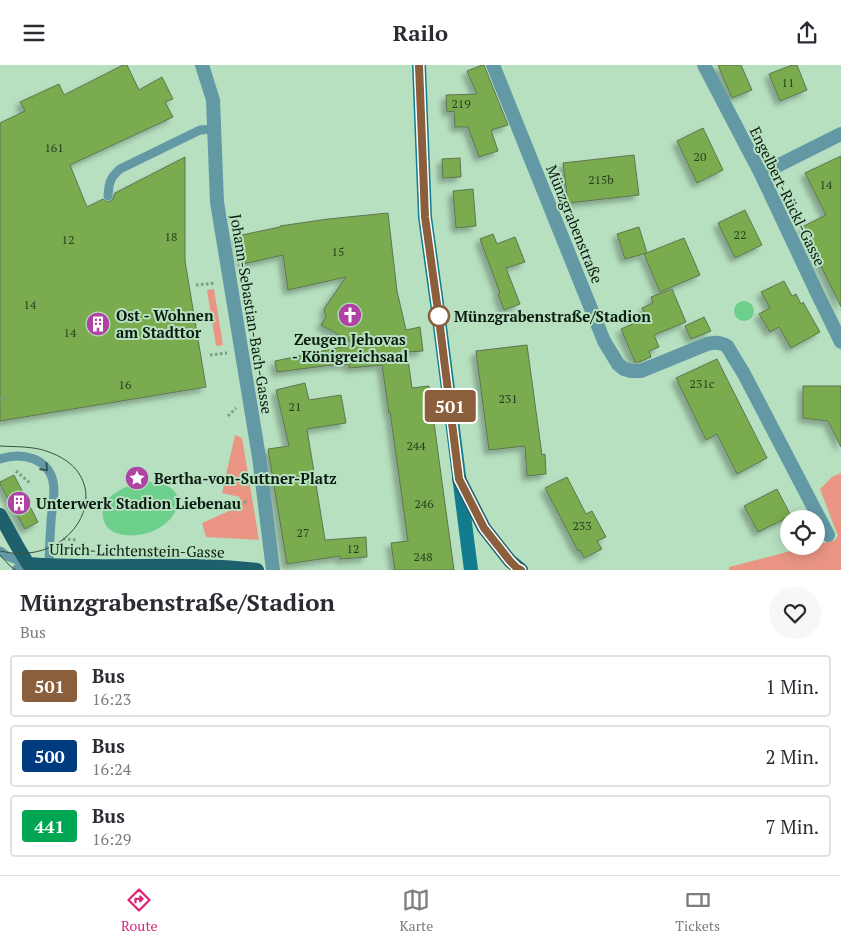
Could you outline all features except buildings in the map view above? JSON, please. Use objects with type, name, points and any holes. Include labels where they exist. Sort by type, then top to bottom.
[{"type":"main road","points":[[419,65],[425,217],[471,570]]},
{"type":"main road","points":[[459,479],[484,528],[510,561],[521,570]]},
{"type":"main road","points":[[0,515],[24,567]]},
{"type":"main road","name":"Ulrich-Lichtenstein-Gasse","points":[[24,567],[177,566],[257,570]]},
{"type":"street","name":"Johann-Sebastian-Bach-Gasse","points":[[202,65],[213,100],[218,201],[259,457],[273,570]]},
{"type":"street","name":"Münzgrabenstraße","points":[[493,65],[604,341],[618,365],[624,369],[642,371],[707,344],[724,344],[744,374],[828,535]]},
{"type":"street","name":"Engelbert-Rückl-Gasse","points":[[704,65],[761,174],[841,342]]},
{"type":"street","points":[[761,174],[841,134]]},
{"type":"lane","points":[[108,196],[108,185],[112,176],[120,169],[200,130],[214,129]]},
{"type":"lane","points":[[0,459],[14,456],[30,458],[43,465],[52,475],[53,499],[49,567]]},
{"type":"lane","points":[[0,551],[24,567]]},
{"type":"path","points":[[196,285],[213,283]]},
{"type":"path","points":[[210,355],[224,353]]},
{"type":"path","points":[[0,400],[8,396]]},
{"type":"path","points":[[228,416],[236,408]]},
{"type":"shaded area","points":[[214,289],[223,345],[216,346],[207,290]]},
{"type":"shaded area","points":[[744,301],[751,304],[754,311],[751,318],[744,321],[737,318],[734,311],[737,304]]},
{"type":"shaded area","points":[[235,435],[242,438],[259,540],[206,537],[202,523],[238,507],[240,497],[222,493]]},
{"type":"shaded area","points":[[841,473],[841,570],[729,570],[729,567],[780,554],[825,555],[825,543],[835,540],[838,536],[820,489],[832,477]]},
{"type":"shaded area","points":[[146,482],[164,484],[174,491],[178,500],[176,510],[169,520],[158,529],[143,534],[125,535],[110,530],[105,524],[103,513],[109,499],[122,489]]},
{"type":"tram line","points":[[0,446],[43,450],[71,464],[83,481],[86,500],[81,518],[69,535],[50,547],[27,553],[0,551]]},
{"type":"tram line","points":[[0,555],[16,570]]},
{"type":"bus line","name":"501","points":[[419,65],[425,217],[459,479],[484,528],[510,561],[521,570]]},
{"type":"place","name":"Zeugen Jehovas - Königreichsaal","points":[[350,315]]},
{"type":"place","name":"Münzgrabenstraße/Stadion","points":[[439,316]]},
{"type":"place","name":"Ost - Wohnen am Stadttor","points":[[98,324]]},
{"type":"place","name":"Bertha-von-Suttner-Platz","points":[[137,478]]},
{"type":"place","name":"Unterwerk Stadion Liebenau","points":[[19,503]]}]
